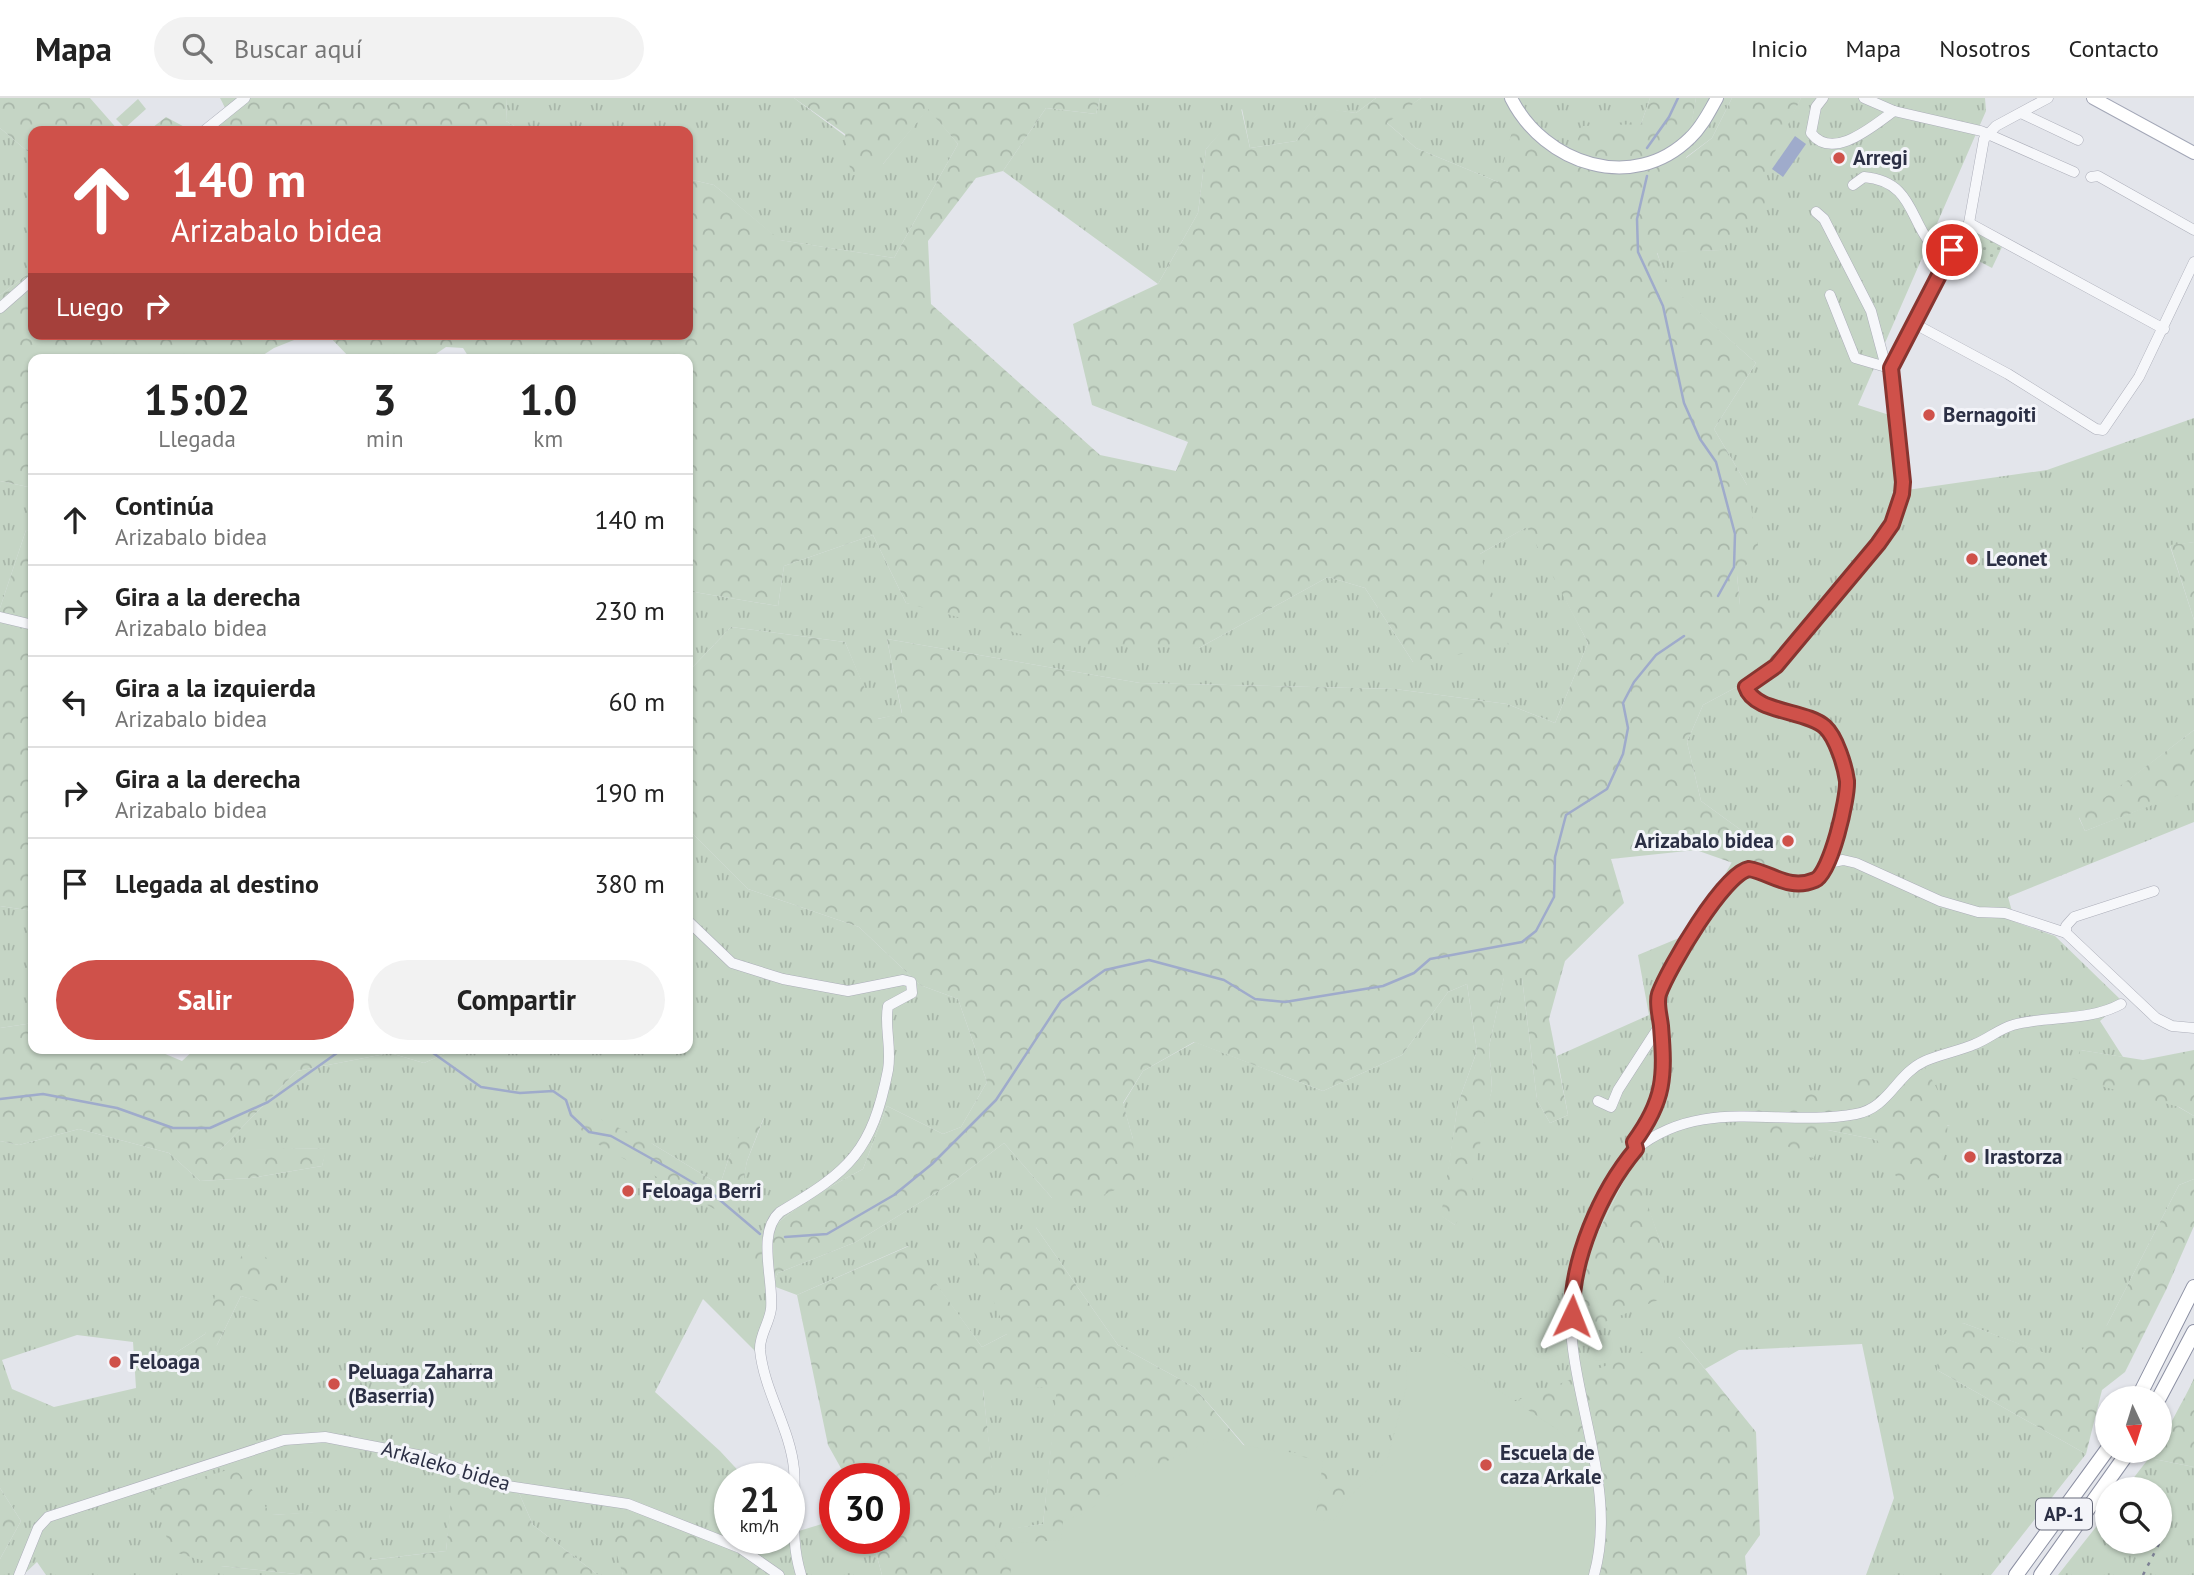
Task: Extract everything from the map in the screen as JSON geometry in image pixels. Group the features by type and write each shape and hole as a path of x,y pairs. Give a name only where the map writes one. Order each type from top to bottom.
{"highway":[{"path":"2144,1386 2194,1287"},
{"path":"2166,1386 2194,1332"},
{"name":"AP-1","path":"2016,1575 2098,1463"},
{"name":"AP-1","path":"2041,1575 2121,1463"}],"main road":[{"path":"1511,98 1531,128 1554,150 1592,165 1616,167 1654,162 1673,151 1690,138 1717,98"},
{"path":"2094,98 2194,153"}],"street":[{"path":"1823,98 1816,107 1811,133 1821,141 1855,139 1894,111"},
{"path":"1864,98 1894,111 1987,134 2074,173"},
{"path":"1889,368 1969,223 1981,145 1987,134 1996,126 2023,114 2048,98"},
{"path":"210,126 243,100"},
{"path":"2023,114 2078,140"},
{"path":"2091,177 2098,176 2194,230"},
{"path":"1853,185 1864,177 1885,181 1895,187 1910,204 1930,245 1949,256"},
{"path":"1636,1149 1634,1142 1651,1119 1664,1071 1660,993 1709,906 1725,885 1738,873 1749,869 1777,881 1812,881 1820,877 1828,863 1847,783 1832,736 1821,724 1762,703 1750,695 1746,687 1776,666 1892,524 1902,494 1903,482 1889,368 1871,311 1824,219 1816,212"},
{"path":"1969,223 2164,328"},
{"path":"1913,323 2008,374 2100,430 2106,429 2133,387 2194,262"},
{"path":"0,308 28,283"},
{"path":"1830,295 1855,358 1889,368"},
{"path":"0,617 28,624"},
{"path":"1828,863 1843,860 1856,863 1940,901 1978,912 2005,913 2066,933 2156,1017 2172,1026 2194,1028"},
{"path":"2066,933 2066,926 2074,917 2154,891"},
{"path":"693,925 725,959 748,969 848,991 896,980 911,982 913,987 912,993 888,1006 888,1070 870,1133 862,1150 834,1178 773,1218 769,1251 772,1302 760,1346 761,1363 791,1454 794,1470 792,1539 801,1575"},
{"path":"1594,1575 1599,1545 1598,1483 1574,1344 1571,1290 1580,1255 1597,1213 1636,1149 1671,1129 1710,1116 1839,1116 1871,1110 1924,1062 1974,1045 2013,1025 2086,1015 2121,1004"},
{"path":"1598,1101 1611,1108 1618,1090 1660,1024"},
{"name":"Arkaleko bidea","path":"19,1575 38,1528 54,1514 284,1440 325,1437 423,1456 507,1486 628,1504 740,1548 779,1575"}],"green space":[{"path":"0,98 90,98 115,126 28,126 28,152 0,128"},
{"path":"220,98 507,98 506,121 514,126 214,126 228,113"},
{"path":"507,98 794,98 883,164 928,108 958,144 894,258 779,240 714,185 693,180 693,126 514,126 506,121"},
{"path":"794,98 1100,98 1096,114 1046,108 1003,171 976,178 928,241 931,304 1100,455 1176,471 1188,442 1092,405 1073,324 1158,284 1198,213 1206,149 1241,108 1250,148 1296,141 1322,108 1356,113 1376,98 1421,98 1387,123 1416,148 1498,182 1515,121 1568,164 1583,126 1641,124 1650,98 1696,98 1686,158 1712,138 1732,98 1801,98 1766,170 1770,201 1720,250 1657,253 1668,284 1756,363 1714,429 1747,485 1759,551 1737,575 1740,605 1756,600 1802,624 1776,666 1703,705 1687,742 1701,801 1745,833 1767,839 1764,874 1696,850 1611,859 1624,903 1565,961 1549,1019 1568,1115 1550,1123 1537,1100 1522,978 1504,978 1489,1047 1492,1089 1466,1209 1455,1225 1441,1216 1458,1103 1477,1051 1467,984 1448,992 1402,1055 1323,1091 1194,1042 1143,1071 1123,1103 1133,1139 1135,1181 1072,1209 1052,1198 1004,1143 950,1184 856,1242 778,1273 773,1285 749,1268 760,1236 813,1196 863,1169 887,1106 943,1134 961,1127 987,1082 958,999 920,985 859,927 748,889 693,834 693,667 731,627 845,642 878,719 902,713 887,639 1140,683 1395,689 1507,704 1555,723 1588,643 1527,527 1480,554 1509,646 1413,662 1365,588 1328,577 1199,648 1061,645 906,603 873,535 784,566 778,606 693,592 693,354 467,354 463,348 446,347 436,354 346,354 333,340 693,340 693,180 714,185 780,240 894,258 958,144 928,109 883,164 851,176 845,134"},
{"path":"1100,98 1376,98 1356,113 1322,109 1296,141 1250,148 1242,109 1206,149 1198,213 1158,284 1003,171 1046,108 1096,114"},
{"path":"1421,98 1650,98 1641,124 1568,165 1498,182 1416,148 1386,122"},
{"path":"1696,98 1732,98 1712,138 1685,158"},
{"path":"1801,98 1985,98 1986,111 1858,405 1902,419 1907,490 2047,470 2194,418 2194,542 2170,546 2194,620 2194,730 2079,818 2085,831 2194,788 2194,822 2008,897 2015,922 2055,936 2122,1001 2100,1021 2123,1057 2080,1050 2194,1116 2194,1179 2179,1185 2105,1329 2070,1363 1963,1323 1937,1370 2086,1454 1991,1575 1866,1575 1894,1498 1862,1344 1739,1350 1705,1369 1679,1337 1585,1575 1247,1448 1194,1387 1118,1345 1035,1226 1007,1334 982,1347 908,1246 797,1295 773,1286 759,1355 703,1299 655,1392 731,1463 714,1463 714,1542 689,1531 621,1566 623,1575 598,1575 533,1525 519,1493 454,1477 446,1551 369,1560 342,1511 272,1515 221,1566 305,1575 46,1575 37,1562 23,1575 0,1575 0,1559 21,1521 0,1488 0,1141 19,1145 79,1129 169,1153 200,1181 251,1178 322,1166 326,1148 219,1151 297,1071 385,1054 424,1063 444,1054 693,1054 693,834 748,889 859,927 920,985 958,999 987,1082 961,1127 943,1134 887,1106 863,1169 813,1196 760,1236 773,1285 778,1273 856,1242 950,1184 1004,1143 1052,1198 1133,1139 1123,1104 1143,1071 1195,1042 1323,1091 1402,1055 1448,992 1467,984 1477,1051 1458,1103 1442,1216 1455,1225 1492,1089 1489,1047 1504,977 1522,978 1537,1100 1550,1123 1568,1115 1557,1056 1649,1015 1638,955 1691,933 1732,862 1763,874 1745,833 1701,801 1687,742 1703,705 1776,666 1740,606 1737,575 1747,485 1714,429 1756,363 1667,284 1657,252 1720,250","holes":["764,1118 747,1161 735,1220 717,1209 651,1143 720,1185 730,1154","1950,1125 1877,1140 1828,1130","1632,1163 1663,1249 1555,1343 1567,1295","249,1245 270,1304 241,1296 217,1345 169,1357 205,1334","77,1335 133,1342 136,1388 54,1407 12,1389 2,1360"]},
{"path":"138,99 146,109 127,126 123,126 116,119"},
{"path":"166,117 183,126 154,126"},
{"path":"0,128 28,152 28,274 0,295"},
{"path":"1971,229 2002,247 1992,268 1959,251"},
{"path":"28,274 28,340 294,340 265,354 28,354 28,487 0,481 0,295"},
{"path":"0,481 28,487 28,530 0,608"},
{"path":"1528,526 1588,643 1555,723 1507,704 1395,689 1140,683 887,639 902,714 877,719 845,642 731,627 693,667 693,592 778,606 784,566 873,535 906,603 1199,648 1328,577 1365,588 1413,662 1480,554"},
{"path":"28,530 28,910 0,906 0,608"},
{"path":"2194,542 2194,620 2170,545"},
{"path":"2194,730 2194,789 2085,831 2079,817"},
{"path":"0,906 28,910 28,1024 0,1028"},
{"path":"28,1024 28,1054 165,1054 182,1061 190,1054 385,1054 297,1071 220,1150 327,1148 322,1166 251,1178 200,1181 169,1153 79,1129 19,1145 0,1141 0,1028"},
{"path":"2080,1050 2143,1060 2194,1050 2194,1116 2179,1107 2071,1078"},
{"path":"393,1054 444,1054 424,1063"},
{"path":"1922,1063 1940,1095 1947,1118 1946,1143 1939,1178 1900,1184 1877,1140 1828,1130 1813,1159 1737,1121 1738,1113"},
{"path":"596,1117 651,1143 720,1185 730,1154 749,1118 764,1117 747,1161 736,1221 585,1137 577,1121"},
{"path":"1633,1162 1663,1249 1665,1297 1555,1343 1567,1295"},
{"path":"2194,1179 2194,1226 2125,1372 2107,1386 2095,1386 2095,1418 2086,1454 1937,1370 1940,1337 1963,1323 2070,1362 2107,1325 2179,1185"},
{"path":"1035,1226 1118,1345 1194,1387 1246,1448 1318,1455 1372,1495 1340,1539 1131,1575 882,1575 876,1554 910,1554 910,1463 838,1463 828,1445 797,1295 909,1246 982,1347 1007,1334 969,1240","holes":["1057,1387 1043,1524 999,1530 983,1390"]},
{"path":"249,1245 275,1264 283,1296 270,1305 241,1296 217,1345 179,1374 169,1357 205,1334 215,1296"},
{"path":"1679,1337 1756,1432 1760,1535 1745,1556 1747,1575 1585,1575 1508,1404"},
{"name":"Escuela de caza Arkale","path":"1406,1352 1441,1352 1555,1428 1583,1451 1594,1470 1597,1510 1596,1558 1589,1575 1010,1575 1011,1568 994,1544 1061,1540 1063,1521 1087,1512 1129,1479 1214,1439 1323,1461 1315,1521 1336,1519 1343,1503 1387,1461 1407,1385"},
{"path":"2194,1378 2194,1467 2172,1463 2172,1421"},
{"path":"1058,1386 1043,1524 998,1531 983,1389"},
{"path":"2145,1463 2172,1463 2194,1467 2194,1575 2058,1575 2095,1528 2095,1554 2172,1554 2172,1477 2134,1477"},
{"path":"235,1468 272,1515 342,1510 370,1560 446,1551 453,1477 519,1493 533,1525 598,1575 305,1575 221,1566 171,1551 152,1491"},
{"path":"0,1488 21,1521 0,1559"},
{"path":"634,1512 714,1542 714,1554 740,1554 775,1570 780,1575 623,1575 613,1542"},
{"path":"819,1525 819,1554 876,1554 882,1575 780,1575 775,1570 740,1554 805,1554 805,1529"}],"water":[{"path":"1795,136 1806,144 1783,177 1772,169"}],"waterway":[{"path":"1647,148 1669,117 1678,98"},
{"path":"1647,176 1637,219 1638,252 1663,306 1684,403 1700,439 1716,462 1735,534 1734,567 1718,596"},
{"path":"785,1237 827,1234 894,1195 932,1164 996,1100 1061,1001 1105,970 1149,960 1224,980 1255,999 1285,1002 1383,986 1414,973 1430,959 1522,942 1536,931 1554,897 1555,857 1566,815 1607,789 1623,754 1628,728 1623,703 1634,682 1656,655 1684,636"},
{"path":"0,1099 43,1094 117,1108 173,1128 210,1128 268,1102 336,1054"},
{"path":"434,1054 481,1087 520,1093 553,1091 566,1100 571,1115 589,1132 611,1136 714,1195 760,1234"}],"railway":[{"path":"2143,1575 2154,1554"}],"place":[{"name":"Arregi","path":"1839,158"},
{"name":"Bernagoiti","path":"1929,415"},
{"name":"Leonet","path":"1972,559"},
{"name":"Arizabalo bidea","path":"1788,841"},
{"name":"Irastorza","path":"1970,1157"},
{"name":"Feloaga Berri","path":"628,1191"},
{"name":"Feloaga","path":"115,1362"},
{"name":"Peluaga Zaharra (Baserria)","path":"334,1384"},
{"name":"Escuela de caza Arkale","path":"1486,1465"}],"route":[{"path":"1572,1316 1571,1290 1580,1255 1597,1213 1636,1149 1634,1142 1651,1119 1661,1090 1664,1071 1658,997 1660,993 1709,906 1738,873 1749,869 1777,881 1794,884 1812,881 1820,877 1833,851 1847,783 1832,736 1821,724 1762,703 1750,695 1746,687 1776,666 1885,536 1892,524 1902,494 1903,468 1891,368 1952,250"}]}
